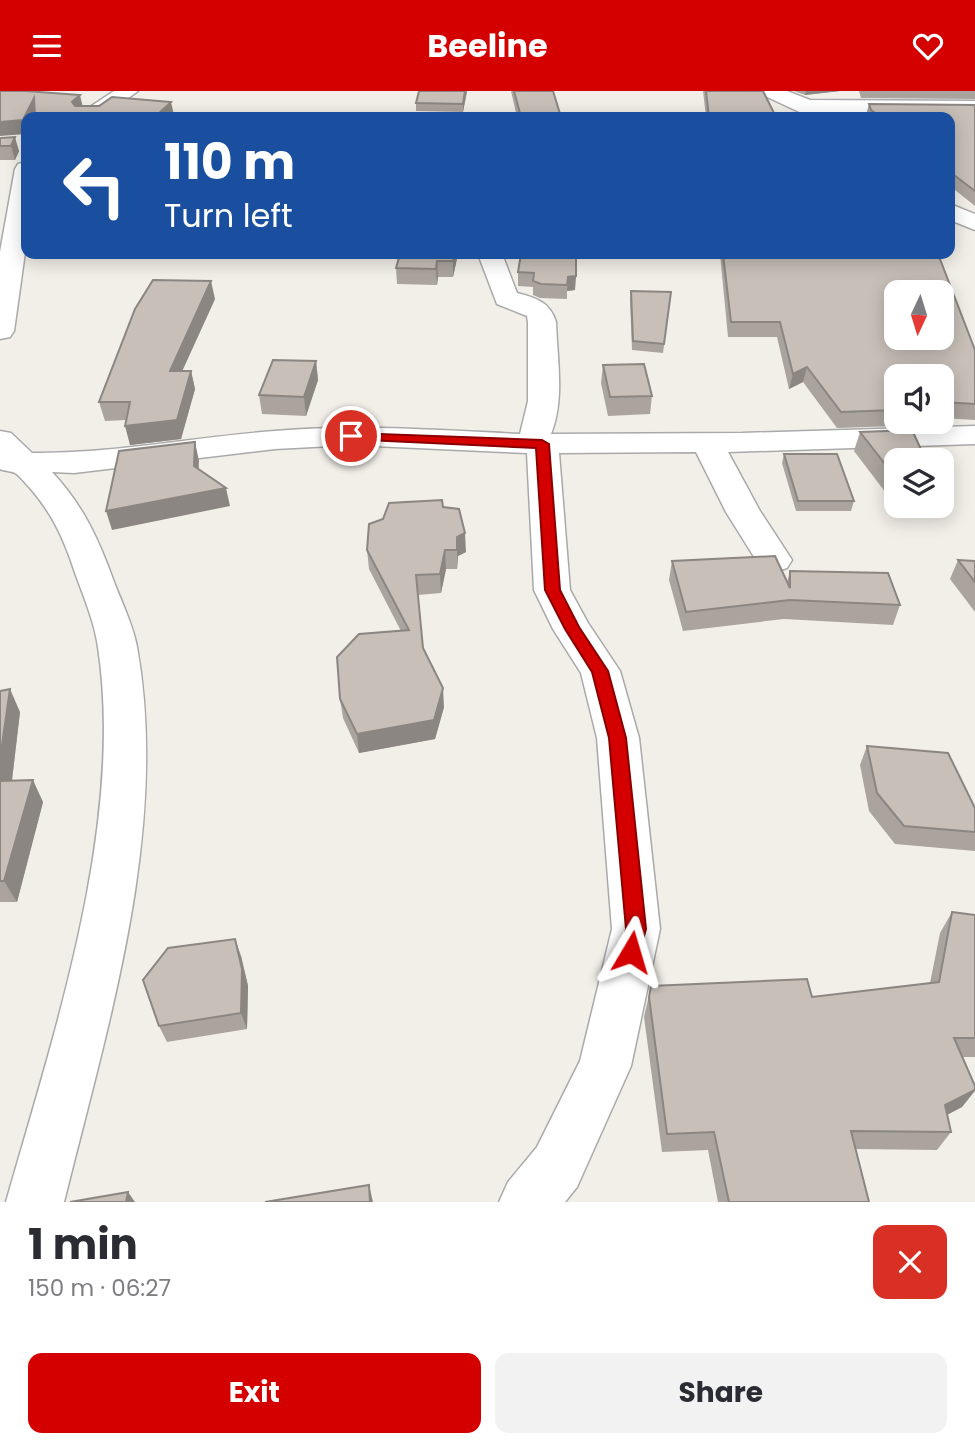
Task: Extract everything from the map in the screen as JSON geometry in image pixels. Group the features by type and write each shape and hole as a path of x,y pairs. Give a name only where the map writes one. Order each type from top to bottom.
{"street":[{"path":"96,112 128,91"},
{"path":"770,91 815,112 975,107"},
{"path":"0,331 21,200"},
{"path":"955,213 975,223"},
{"path":"492,259 506,299 526,304 539,312 542,322 543,412 536,444 552,590 572,629 600,671 618,738 636,929 605,1066 557,1167 528,1202"},
{"path":"8,455 74,463 275,440 351,436 536,444 975,435"},
{"path":"707,442 743,512 774,559"},
{"path":"8,455 71,517 118,646 125,771 108,900 83,1016 35,1202"}],"building":[{"path":"0,91 80,95 72,102 75,106 99,106 112,97 171,102 160,112 35,112 34,98 27,112 21,112 21,120 0,122"},
{"path":"419,91 465,91 463,104 416,103"},
{"path":"514,91 553,91 559,112 520,112"},
{"path":"706,91 763,91 774,112 708,112"},
{"path":"869,104 975,105 975,191 955,176 955,112 871,110"},
{"path":"15,137 11,146 0,146 0,138"},
{"path":"399,259 453,259 437,261 436,269 396,268"},
{"path":"520,259 576,259 576,276 568,277 567,285 541,284 533,281 534,273 518,272"},
{"path":"724,259 940,259 948,280 884,280 884,350 954,350 954,296 975,350 975,404 954,403 954,364 884,364 884,410 841,412 807,367 793,374 780,322 731,322"},
{"path":"153,280 211,281 170,371 191,371 177,420 125,426 130,402 99,402 135,309"},
{"path":"631,291 671,292 664,344 633,341"},
{"path":"273,360 316,361 304,397 259,395"},
{"path":"644,364 652,396 610,397 603,365"},
{"path":"860,432 914,434 920,448 884,448 884,463"},
{"path":"195,442 194,466 226,488 106,511 119,451"},
{"path":"784,454 837,454 854,501 798,501"},
{"path":"442,500 443,507 459,509 465,533 457,537 457,550 445,550 440,574 416,575 423,648 443,688 434,720 357,734 340,699 337,657 359,634 409,630 367,550 369,524 383,519 389,503"},
{"path":"775,556 790,588 790,571 888,573 900,605 790,600 686,612 672,561"},
{"path":"958,560 975,561 975,582"},
{"path":"10,689 0,759 0,691"},
{"path":"867,746 948,753 975,808 975,832 904,826 877,793"},
{"path":"33,780 4,881 0,881 0,781"},
{"path":"952,912 975,915 975,1038 954,1038 975,1090 945,1105 951,1132 851,1131 869,1202 729,1202 714,1132 667,1134 649,997 651,986 807,979 812,997 939,982"},
{"path":"235,939 242,969 241,1013 159,1026 143,980 168,948"},
{"path":"369,1185 370,1202 265,1202"},
{"path":"128,1192 126,1202 70,1202"}],"route":[{"path":"351,436 542,444 552,590 572,629 600,671 618,738 636,929 631,952"}]}
